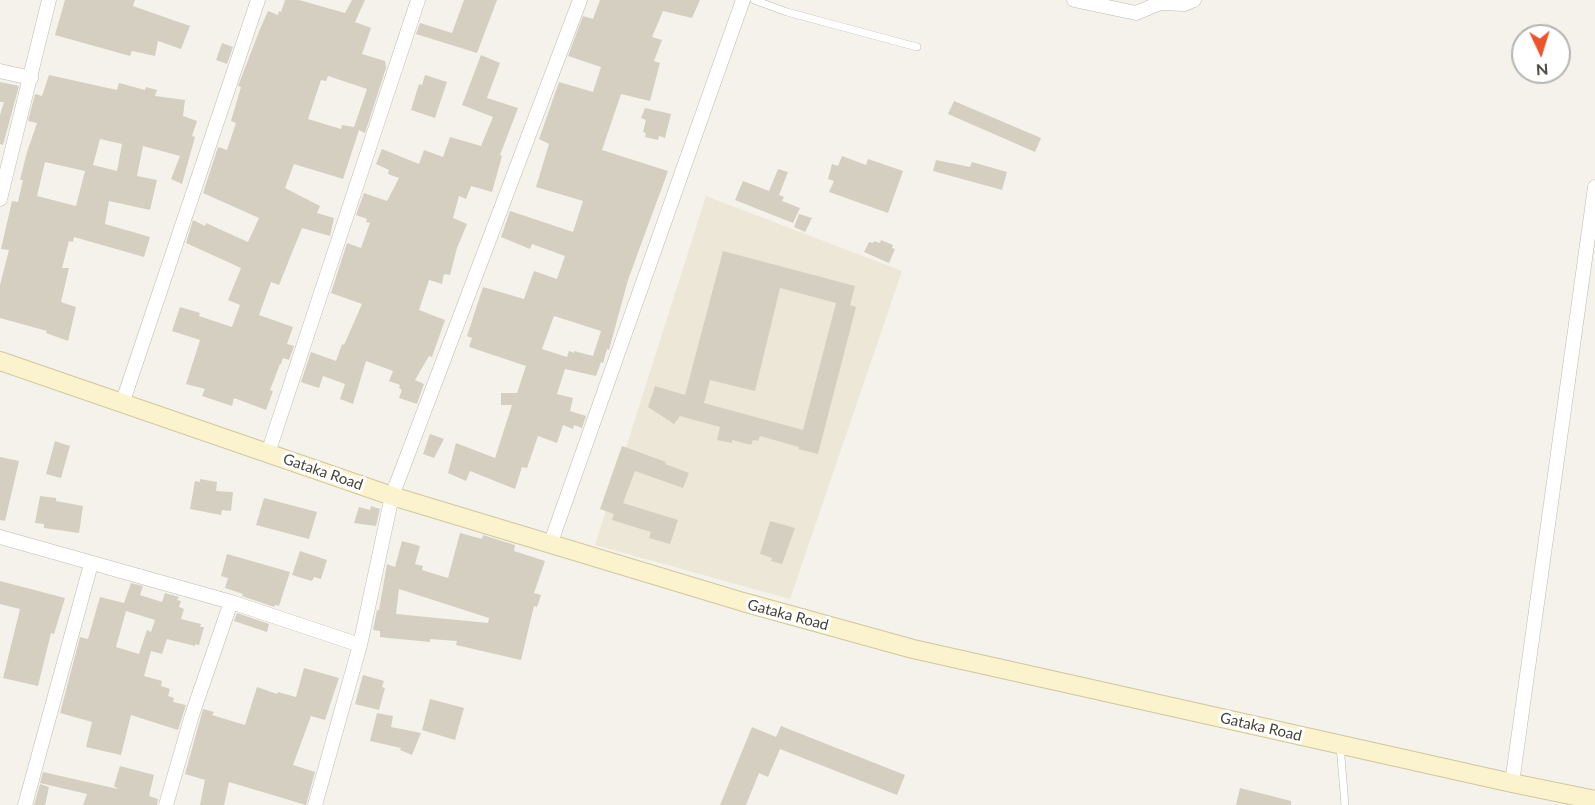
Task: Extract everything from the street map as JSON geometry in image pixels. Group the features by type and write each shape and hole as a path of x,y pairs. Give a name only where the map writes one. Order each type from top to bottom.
{"street":[{"path":"0,198 49,0"},
{"path":"123,404 258,0"},
{"path":"267,453 418,0"},
{"path":"315,805 360,645 392,496 580,0"},
{"path":"551,543 743,0"},
{"path":"1074,0 1136,13 1160,3 1184,4 1194,0"},
{"path":"0,71 31,78"},
{"path":"1512,783 1595,187"},
{"name":"Gataka Road","path":"0,361 392,496 743,602 913,649 1595,800"},
{"path":"0,537 231,602 360,645"},
{"path":"25,805 91,564"},
{"path":"166,805 192,716 231,602"}],"lane":[{"path":"754,0 787,12 916,47"},
{"path":"1341,745 1345,805"}],"shaded area":[{"path":"706,196 902,271 790,599 595,545"}],"building":[{"path":"65,0 135,0 133,6 190,26 181,49 158,41 155,56 132,51 130,56 55,35"},
{"path":"285,0 299,0 345,13 352,0 365,0 355,22 371,28 362,54 385,61 386,68 365,133 359,130 343,179 294,164 285,188 320,206 317,213 334,218 330,236 302,228 279,285 271,282 259,315 293,327 287,344 294,346 289,360 283,358 280,364 270,390 273,391 266,410 234,398 232,406 202,396 205,389 186,384 200,340 172,331 180,307 232,327 240,305 228,300 241,268 186,243 193,220 205,226 206,223 248,242 259,218 203,193 218,147 227,150 236,123 231,121 241,87 238,86 260,29 268,11 278,15 279,11 281,12","holes":["328,76 367,89 354,127 342,125 341,129 308,119 321,80 326,81"]},
{"path":"464,0 497,0 477,53 416,34 420,23 452,33"},
{"path":"600,0 700,0 692,18 663,11 652,37 662,40 654,61 660,63 650,101 621,94 602,150 668,171 628,280 609,350 607,349 603,363 601,362 596,376 565,369 557,394 573,398 570,411 586,416 582,428 574,425 573,429 563,425 557,443 538,436 527,468 522,467 515,489 470,471 466,481 448,473 456,443 495,458 512,405 501,405 501,393 517,393 526,366 469,347 472,338 467,336 483,287 524,299 534,271 557,279 565,256 532,244 530,249 501,237 510,211 573,232 583,201 536,187 549,144 539,139 559,82 593,92 601,67 568,56 583,16 593,19","holes":["554,316 601,331 593,356 569,351 567,357 542,349"]},
{"path":"222,43 233,47 227,64 216,60"},
{"path":"481,55 500,63 487,98 518,108 500,155 502,156 492,192 471,186 466,199 459,196 453,218 467,224 457,248 450,275 444,274 442,284 429,280 419,310 445,320 432,357 429,356 415,380 424,384 417,404 399,398 402,390 399,388 400,385 389,381 393,371 366,361 353,404 340,399 345,384 323,376 319,388 301,382 311,352 336,361 362,304 331,293 347,243 361,248 370,223 366,222 367,219 356,215 364,193 387,201 399,178 388,174 389,170 376,164 382,149 419,164 424,150 443,157 450,137 481,146 493,117 462,105"},
{"path":"49,75 117,90 119,83 145,90 146,87 157,90 155,96 185,100 183,116 197,121 182,184 171,179 180,156 143,146 137,176 157,180 150,210 109,201 105,224 150,237 144,257 74,237 73,242 69,241 62,268 69,268 61,302 76,307 68,341 46,333 47,331 0,318 0,285 9,250 1,249 12,201 18,202 23,180 20,180 37,123 28,121 35,94 42,96","holes":["100,139 122,144 117,171 93,165","45,162 85,171 76,206 37,196"]},
{"path":"425,75 447,82 435,118 411,110 419,84 422,85"},
{"path":"0,82 19,86 3,145 0,144 0,115 4,102 0,102"},
{"path":"954,101 1041,138 1035,152 948,114"},
{"path":"645,108 671,114 665,138 659,136 658,140 645,137 646,133 643,132 646,120 641,118"},
{"path":"842,156 866,165 868,159 903,171 888,213 829,192 834,181 828,179 832,164 838,166"},
{"path":"936,160 970,167 972,162 1007,172 1002,190 933,171"},
{"path":"778,169 788,172 779,195 784,197 782,201 800,208 793,223 735,200 743,181 769,191"},
{"path":"799,214 812,218 805,232 794,227"},
{"path":"881,240 893,245 892,248 895,249 889,263 864,252 869,242 880,243"},
{"path":"723,251 855,286 850,305 856,307 818,454 760,436 758,441 753,440 751,445 732,440 732,443 717,440 720,427 680,416 674,424 648,407 655,386 685,395","holes":["780,288 836,303 803,430 704,403 710,380 755,391"]},
{"path":"430,434 444,439 434,458 423,454"},
{"path":"55,441 70,446 61,478 46,474"},
{"path":"622,446 689,473 683,488 635,471 623,503 678,520 670,544 649,538 651,532 612,520 614,514 600,509"},
{"path":"0,457 19,461 5,521 0,520"},
{"path":"200,479 217,482 216,491 233,492 231,511 222,510 221,515 190,509 195,481 200,482"},
{"path":"40,496 83,506 79,533 44,528 44,524 35,523"},
{"path":"264,498 317,512 309,539 256,525"},
{"path":"371,506 380,509 376,526 354,523 359,507 370,510"},
{"path":"770,521 795,528 782,564 771,561 772,558 760,554"},
{"path":"460,533 482,539 483,535 515,545 514,551 545,561 534,593 541,595 537,607 534,606 521,660 456,645 457,641 430,639 430,642 380,637 380,631 373,630 387,564 395,567 402,541 420,546 415,564 423,566 422,570 448,578","holes":["399,589 489,618 488,623 396,614"]},
{"path":"300,551 327,560 321,579 314,577 312,581 292,575"},
{"path":"227,554 290,572 279,606 274,607 225,588 228,578 221,576"},
{"path":"0,581 65,598 54,634 51,633 38,686 3,678 20,609 0,604"},
{"path":"131,583 143,586 140,595 162,602 165,593 179,597 177,600 181,601 179,607 184,609 181,619 201,624 200,627 204,627 199,645 167,639 162,654 151,651 144,676 162,681 161,686 170,689 168,696 174,698 173,702 186,705 178,730 131,715 121,755 86,747 92,722 60,713 80,637 88,639 100,597 124,603","holes":["126,611 155,620 151,632 147,630 139,654 116,647"]},
{"path":"237,613 269,624 267,632 234,621"},
{"path":"304,668 339,678 325,720 311,716 293,765 315,772 306,805 229,782 224,805 200,805 205,780 185,774 203,709 214,712 212,715 245,725 257,687 277,694 278,692 296,697"},
{"path":"363,675 384,681 382,687 385,688 379,710 355,704"},
{"path":"430,699 464,708 455,740 422,730"},
{"path":"377,713 393,716 391,727 421,733 412,755 400,750 401,748 370,741"},
{"path":"781,726 905,775 897,795 780,749 768,777 759,773 746,805 720,805 752,727 776,737"},
{"path":"120,766 154,775 149,796 158,799 157,805 83,805 87,794 40,783 43,772 118,789 114,786"},
{"path":"40,784 49,787 45,805 34,805"},
{"path":"1240,788 1291,801 1291,805 1236,805"}]}
